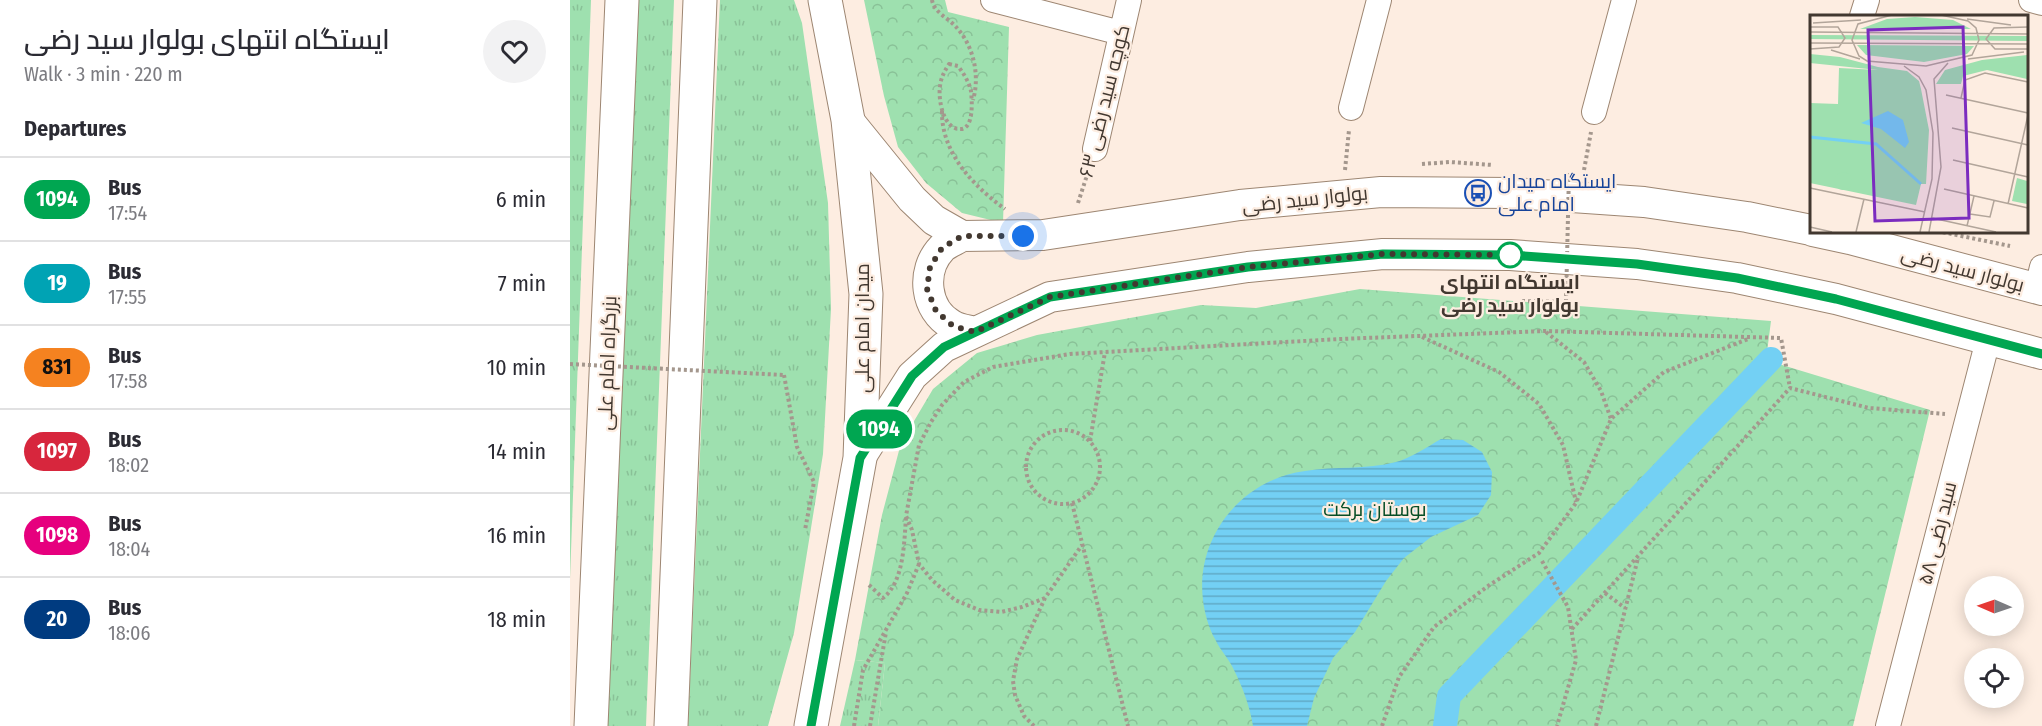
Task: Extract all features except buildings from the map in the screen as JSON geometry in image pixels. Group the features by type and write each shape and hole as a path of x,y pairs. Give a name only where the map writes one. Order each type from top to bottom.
{"highway":[{"name":"بزرگراه امام علی","path":"591,726 622,0"},
{"path":"671,726 700,0"},
{"name":"میدان امام علی","path":"812,726 860,458 866,294 848,120 825,0"}],"main road":[{"path":"848,120 912,199 934,220 962,236 942,248 930,267 927,289 936,311 953,326 975,332"},
{"name":"بولوار سید رضی","path":"962,236 1043,235 1240,205 1381,192 1512,193 1644,202 1748,217 1810,231"},
{"name":"بولوار سید رضی","path":"1817,232 2040,282"},
{"path":"860,458 912,376 944,347 1050,297 1248,267 1383,254 1498,255 1637,264 1737,278 1836,299 2042,354"}],"street":[{"path":"993,0 1120,33"},
{"name":"کوچه سید رضی ۶۳","path":"1095,149 1129,0"},
{"path":"1352,108 1380,0"},
{"path":"1594,112 1624,0"},
{"path":"1862,15 1867,0"},
{"path":"2031,0 2042,3"},
{"name":"سید رضی ۵۸","path":"1888,726 1988,340"}],"path":[{"path":"932,0 933,7 958,28 970,48 975,70 976,89 967,126 962,129 955,128 948,122 939,99 939,88 949,64 958,66 965,75 972,104"},
{"path":"1345,171 1352,108"},
{"path":"1584,170 1594,112"},
{"name":"کوچه سید رضی ۶۳","path":"1078,203 1095,149"},
{"path":"1522,301 1566,302 1569,173"},
{"path":"1942,232 2010,246"},
{"path":"1546,332 1584,362 1601,392 1611,420"},
{"path":"869,585 883,598 890,593 898,574 904,545 906,516 920,445 931,422 942,405 964,382 993,367 1070,354 1421,336 1546,332 1752,337 1781,338 1790,388"},
{"path":"1421,336 1499,372 1539,404 1563,445 1576,502"},
{"path":"1382,726 1399,677 1434,627 1488,585 1539,553 1576,502 1611,420 1664,372 1752,337"},
{"path":"1090,441 1105,352"},
{"path":"570,364 784,375 797,447 814,482 805,530"},
{"path":"1790,388 1869,408 1968,416"},
{"path":"1572,629 1790,388"},
{"path":"1067,430 1080,434 1090,441 1097,452 1100,465 1099,477 1094,489 1084,498 1072,503 1053,502 1036,493 1029,482 1026,470 1033,445 1042,436 1055,431 1067,430"},
{"path":"1072,503 1128,726"},
{"path":"906,516 912,530 919,564 932,580 955,600 979,610 1001,612 1022,608 1045,598"},
{"path":"1034,726 1024,716 1015,695 1013,681 1017,659 1045,598 1083,544"},
{"path":"1596,726 1638,557"},
{"path":"1542,561 1568,607 1576,660 1557,726"},
{"path":"854,726 863,670 907,594 919,564"},
{"path":"1605,593 1625,608"},
{"path":"870,726 887,627"}],"green space":[{"path":"570,0 591,0 570,579"},
{"path":"635,0 674,0 646,726 607,726"},
{"path":"720,0 794,0 802,23 828,203 831,309 823,454 794,633 768,726 688,726"},
{"path":"864,0 945,0 948,12 1009,27 1003,223 962,213 926,183 898,147 884,96"},
{"name":"بوستان برکت","path":"1360,289 1771,321 1766,360 1930,410 1853,726 878,726 885,663 855,660 882,515 901,443 933,389 977,353 1037,335 1201,305 1256,308"},
{"path":"855,660 885,663 878,726 840,726"}],"water":[{"path":"1441,439 1463,440 1482,452 1492,472 1491,495 1478,515 1431,537 1404,558 1386,581 1355,632 1333,658 1314,698 1307,726 1253,726 1240,684 1213,635 1204,609 1203,576 1207,554 1215,533 1243,498 1282,476 1305,471 1396,462"}],"waterway":[{"path":"1445,726 1449,696 1771,359"}],"bus line":[{"name":"1094","path":"811,726 860,458 912,376 944,347 1050,297 1248,267 1383,254 1510,255 1637,264 1737,278 1836,299 2042,354"}],"place":[{"name":"ایستگاه میدان امام علی","path":"1478,193"},
{"name":"ایستگاه انتهای بولوار سید رضی","path":"1510,255"}],"route":[{"path":"1023,236 962,236 942,248 930,267 927,289 936,311 953,326 975,332 1050,297 1248,267 1383,254 1510,255"}]}
